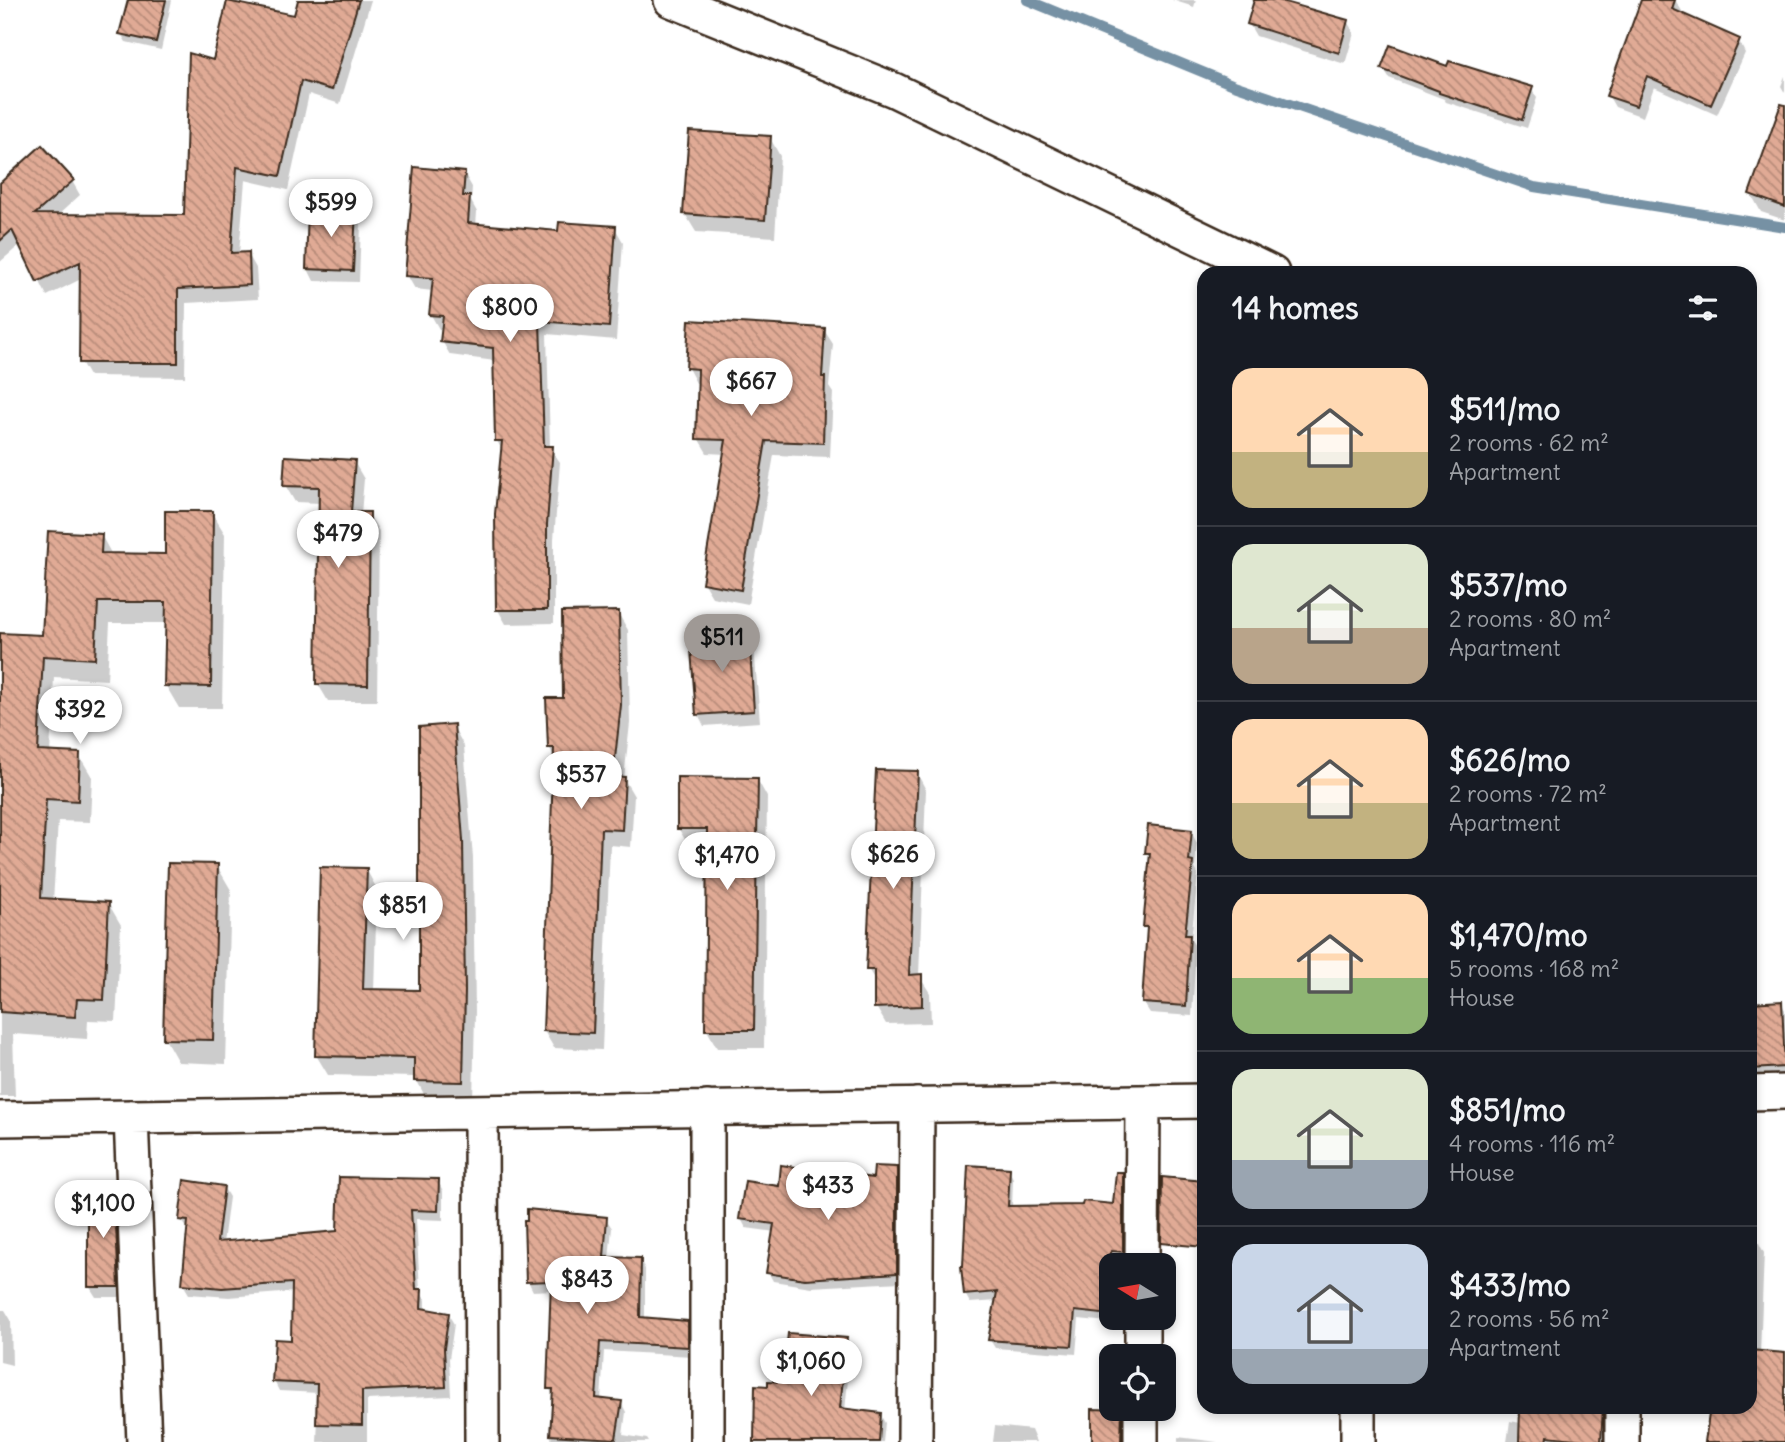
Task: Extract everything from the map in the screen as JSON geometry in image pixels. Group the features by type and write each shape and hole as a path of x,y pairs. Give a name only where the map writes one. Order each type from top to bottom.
{"street":[{"path":"671,0 894,90 1258,266"},
{"path":"1757,1093 1785,1092"},
{"path":"0,1119 1197,1101"},
{"path":"1142,1253 1143,1102"},
{"path":"915,1442 917,1105"},
{"path":"707,1108 707,1442"},
{"path":"481,1112 482,1442"},
{"path":"131,1117 144,1442"},
{"path":"1358,1414 1358,1442"},
{"path":"1622,1414 1622,1442"},
{"path":"1141,1421 1141,1442"}],"building":[{"path":"128,0 166,0 156,42 119,34"},
{"path":"298,0 359,0 332,90 301,81 280,176 237,167 231,253 249,252 250,285 178,289 178,363 79,363 80,262 37,282 12,230 0,241 0,183 42,145 74,180 35,214 184,215 189,53 213,60 227,1 294,15"},
{"path":"1254,0 1278,0 1348,20 1339,53 1247,24"},
{"path":"1641,0 1675,0 1672,9 1740,39 1711,105 1647,76 1636,106 1606,96"},
{"path":"1390,45 1447,66 1449,61 1533,87 1522,120 1439,93 1381,69"},
{"path":"1781,104 1785,105 1785,207 1749,194"},
{"path":"689,131 771,136 765,220 683,214"},
{"path":"414,167 465,172 463,196 470,196 468,223 558,231 559,222 616,226 609,327 540,321 544,446 553,446 547,524 547,610 496,610 495,514 502,441 495,441 493,348 440,342 443,316 429,315 433,278 405,276"},
{"path":"308,208 356,209 353,271 306,269"},
{"path":"689,320 825,328 822,377 825,377 823,443 766,441 741,590 702,583 726,440 696,439 698,369 686,368"},
{"path":"285,456 355,460 351,512 370,512 368,685 316,684 319,487 283,486"},
{"path":"165,511 213,511 211,687 164,686 166,602 98,602 95,659 43,656 38,751 80,753 78,801 46,799 41,898 109,902 104,1000 77,999 75,1017 0,1012 0,633 42,635 48,531 102,534 101,553 165,554"},
{"path":"619,611 621,705 613,776 625,777 622,830 601,829 593,1033 543,1031 554,748 548,748 546,698 563,698 562,612"},
{"path":"749,633 754,711 696,715 690,637"},
{"path":"454,724 463,840 463,1082 414,1081 414,1058 315,1056 320,867 367,868 363,989 419,990 419,727"},
{"path":"876,770 918,771 909,975 922,974 922,1006 874,1008 874,970 866,970"},
{"path":"677,777 758,778 754,1030 705,1030 707,829 677,829"},
{"path":"1148,825 1192,830 1189,861 1193,862 1185,935 1190,935 1186,1006 1142,1003 1147,927 1143,927 1150,853 1145,853"},
{"path":"168,863 218,864 213,1040 163,1039"},
{"path":"1782,1001 1785,1067 1757,1069 1757,1003"},
{"path":"781,1165 873,1178 874,1166 897,1167 897,1273 805,1279 766,1273 774,1224 739,1219 745,1181 779,1186"},
{"path":"968,1165 1010,1168 1008,1206 1082,1205 1083,1201 1113,1204 1116,1172 1123,1172 1123,1252 1099,1253 1099,1314 1075,1311 1072,1346 988,1340 997,1292 964,1295"},
{"path":"339,1177 439,1179 438,1211 411,1210 416,1289 422,1289 421,1308 449,1313 444,1348 446,1387 362,1391 362,1425 316,1424 317,1384 272,1382 275,1339 291,1340 292,1283 222,1288 182,1284 188,1221 179,1220 184,1180 224,1186 217,1242 337,1231"},
{"path":"1162,1177 1197,1180 1197,1246 1161,1243"},
{"path":"96,1184 114,1185 119,1287 88,1287 88,1212 96,1212"},
{"path":"527,1209 607,1217 604,1257 641,1258 640,1317 688,1321 688,1347 600,1342 596,1398 622,1401 616,1439 550,1435 553,1389 547,1389 551,1281 526,1282 524,1221 527,1221"},
{"path":"788,1333 847,1338 840,1408 881,1413 879,1442 754,1442 755,1385 768,1386 768,1381 783,1382"},
{"path":"1757,1351 1785,1353 1785,1442 1705,1442 1709,1414 1757,1414"},
{"path":"1092,1409 1099,1409 1099,1421 1122,1421 1121,1442 1092,1442"},
{"path":"1520,1414 1603,1414 1601,1442 1548,1436 1547,1442 1519,1442"}],"waterway":[{"path":"1027,0 1234,85 1534,187 1785,227"}]}
